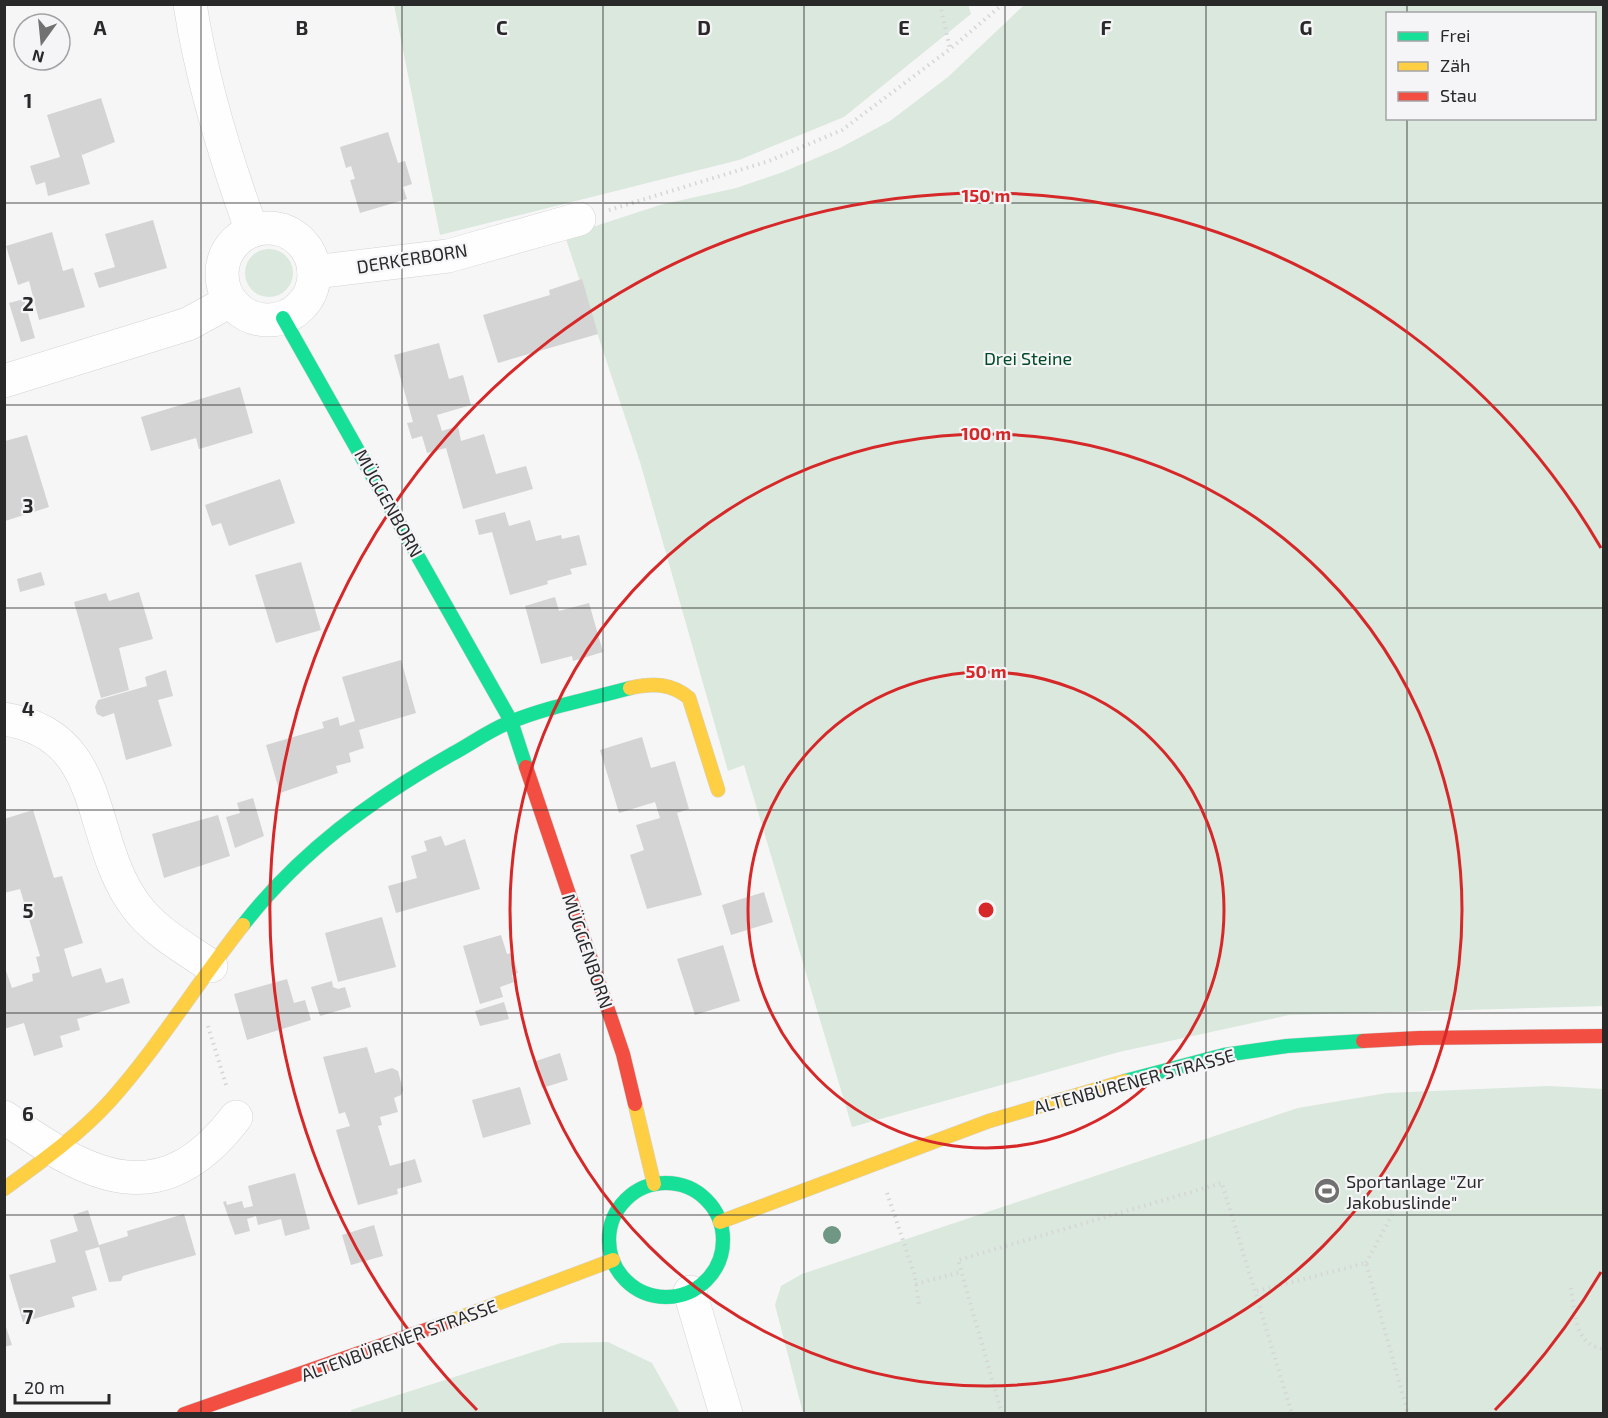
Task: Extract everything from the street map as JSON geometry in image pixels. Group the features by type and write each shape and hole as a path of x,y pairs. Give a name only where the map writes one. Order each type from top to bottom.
{"street":[{"path":"190,4 197,54 235,183 252,231"},
{"name":"DERKERBORN","path":"314,272 448,256 579,219"},
{"path":"269,228 286,232 300,241 310,256 314,272 312,287 306,300 296,311 283,318 268,320 254,318 240,311 230,301 223,286 222,268 227,252 237,239 252,231 269,228"},
{"path":"4,381 188,324 230,301"},
{"name":"MÜGGENBORN","path":"283,318 511,721 623,1054 654,1184"},
{"path":"4,1189 78,1132 121,1087 168,1029 204,976 282,879 328,837 426,769 511,721 642,686 670,684 681,688 689,698 718,790"},
{"path":"4,718 44,730 68,749 87,782 107,848 123,886 136,906 204,976"},
{"name":"ALTENBÜRENER STRASSE","path":"720,1222 989,1121 1177,1066 1255,1050 1419,1038 1604,1036"},
{"path":"4,1117 54,1152 123,1178 151,1176 177,1169 224,1133 236,1117"},
{"path":"670,1183 701,1195 713,1207 720,1222 722,1249 718,1263 702,1284 690,1292 672,1297 654,1296 636,1288 622,1276 613,1260 609,1244 610,1228 616,1213 638,1190 654,1184 670,1183"},
{"name":"ALTENBÜRENER STRASSE","path":"184,1413 243,1397 355,1354 567,1280 613,1260"},
{"path":"690,1292 726,1413"}],"path":[{"path":"940,4 950,49"},
{"path":"579,219 769,161 842,130 950,49 1003,4"},
{"path":"204,976 236,1117"},
{"path":"877,1164 916,1284 919,1304"},
{"path":"1002,1413 958,1260 1221,1183 1257,1292 1292,1413"},
{"path":"1398,1204 1365,1263 1408,1413"},
{"path":"1257,1292 1365,1263"},
{"path":"916,1284 961,1272"},
{"path":"1571,1288 1581,1336 1587,1343 1604,1349"}],"green space":[{"path":"968,4 971,14 844,117 739,160 440,235 394,5"},
{"name":"Drei Steine","path":"1024,5 1603,5 1603,1006 1289,1015 1119,1052 852,1127 744,765 728,771 640,462 565,236 660,205 736,188 783,172 840,148 890,121 948,77"},
{"path":"269,249 286,256 293,273 286,290 269,297 252,290 245,273 252,256"},
{"name":"Sportanlage \"Zur Jakobuslinde\"","path":"1549,1086 1603,1089 1603,1413 803,1413 775,1305 781,1286 802,1274 1298,1108 1387,1093"},
{"path":"608,1342 652,1363 680,1413 352,1413 351,1410 561,1343"}],"building":[{"path":"101,98 115,142 82,155 80,149 90,184 48,196 45,182 36,185 30,166 60,157 47,115"},
{"path":"388,132 398,163 405,161 412,184 403,187 407,199 360,213 350,180 355,179 351,166 346,168 340,147"},
{"path":"153,220 167,268 99,288 94,273 115,267 105,234"},
{"path":"52,232 63,271 73,268 85,307 39,320 29,281 18,285 6,246"},
{"path":"582,279 598,334 498,363 483,315 550,295 549,290"},
{"path":"24,299 35,338 21,342 9,303"},
{"path":"439,343 449,379 463,375 471,405 437,415 442,431 458,426 461,441 484,434 496,474 526,466 533,489 463,509 446,448 427,453 422,436 412,439 407,423 413,422 394,355"},
{"path":"240,387 253,433 199,449 196,438 151,451 141,417"},
{"path":"27,435 49,507 5,521 5,441"},
{"path":"280,479 295,523 229,546 221,523 212,526 205,505"},
{"path":"505,512 509,526 530,520 536,541 561,535 562,539 579,535 587,565 570,569 572,574 547,581 548,584 510,595 492,532 479,535 475,520"},
{"path":"301,562 321,630 276,643 255,575"},
{"path":"41,572 45,585 20,592 17,579"},
{"path":"139,592 153,639 119,648 129,690 101,698 74,602 106,593 109,601"},
{"path":"555,597 559,611 589,603 603,652 573,661 572,656 541,664 525,606"},
{"path":"401,660 416,713 359,730 364,748 349,753 351,762 336,766 338,773 280,793 266,745 324,728 322,722 338,717 340,726 355,721 342,677"},
{"path":"166,670 173,696 158,700 172,746 126,760 114,713 103,717 97,714 95,707 98,700 147,686 145,677"},
{"path":"642,737 651,768 675,761 689,809 677,813 702,895 647,909 630,855 644,850 636,825 660,818 655,802 619,813 600,750"},
{"path":"253,798 264,836 235,848 226,817 240,813 237,803"},
{"path":"33,810 54,878 62,876 83,943 64,949 72,977 101,968 106,983 123,978 130,1003 77,1019 80,1030 60,1036 63,1047 34,1056 24,1023 4,1029 4,965 12,988 33,981 32,974 40,972 36,957 40,956 20,889 4,893 4,819"},
{"path":"218,815 230,856 164,878 152,834"},
{"path":"441,836 445,846 465,839 480,889 396,913 388,886 417,878 411,856 427,851 424,841"},
{"path":"764,892 773,922 731,935 722,905"},
{"path":"382,917 396,967 338,982 325,933"},
{"path":"501,935 507,954 512,953 518,973 512,975 514,982 500,987 503,997 480,1004 463,946"},
{"path":"723,945 740,1001 695,1015 677,959"},
{"path":"287,979 294,1003 305,1000 311,1020 247,1040 234,994"},
{"path":"332,981 333,987 338,989 345,987 351,1007 320,1016 311,987"},
{"path":"504,1002 509,1019 480,1026 475,1011"},
{"path":"367,1047 375,1073 392,1068 398,1071 403,1090 401,1095 394,1098 398,1112 380,1117 382,1125 378,1126 390,1166 415,1159 422,1182 397,1189 398,1194 358,1205 336,1130 350,1126 345,1112 339,1114 323,1057"},
{"path":"560,1053 568,1080 542,1088 533,1062"},
{"path":"520,1087 531,1124 483,1138 472,1100"},
{"path":"295,1173 310,1229 285,1236 281,1219 258,1225 256,1216 247,1219 250,1231 235,1235 223,1202 226,1201 227,1205 242,1201 244,1208 253,1206 248,1186"},
{"path":"88,1210 99,1245 128,1236 127,1231 184,1214 196,1255 123,1276 121,1281 109,1282 99,1247 85,1251 97,1290 72,1297 75,1307 23,1322 9,1275 56,1262 50,1240 78,1231 73,1215"},
{"path":"374,1225 383,1256 351,1265 342,1235"},
{"path":"4,1321 12,1345 4,1347"}],"traffic: fast":[{"path":"283,318 511,721 526,767"},
{"path":"243,925 288,874 338,829 422,772 508,723 553,708 630,688"},
{"path":"1125,1081 1224,1055 1287,1046 1363,1041"},
{"path":"666,1183 688,1188 706,1200 718,1218 723,1240 718,1262 706,1280 688,1292 666,1297 644,1292 626,1280 614,1262 609,1240 614,1218 626,1200 644,1188 666,1183"}],"traffic: slow":[{"path":"630,688 646,685 668,687 689,698 718,790"},
{"path":"4,1189 73,1137 110,1101 145,1058 243,925"},
{"path":"720,1222 989,1121 1125,1081"},
{"path":"635,1104 654,1184"},
{"path":"451,1321 613,1260"}],"traffic: jam":[{"path":"526,767 623,1054 635,1104"},
{"path":"1363,1041 1419,1038 1604,1036"},
{"path":"184,1414 451,1321"}],"place":[{"name":"Sportanlage \"Zur Jakobuslinde\"","path":"1327,1191"}]}
